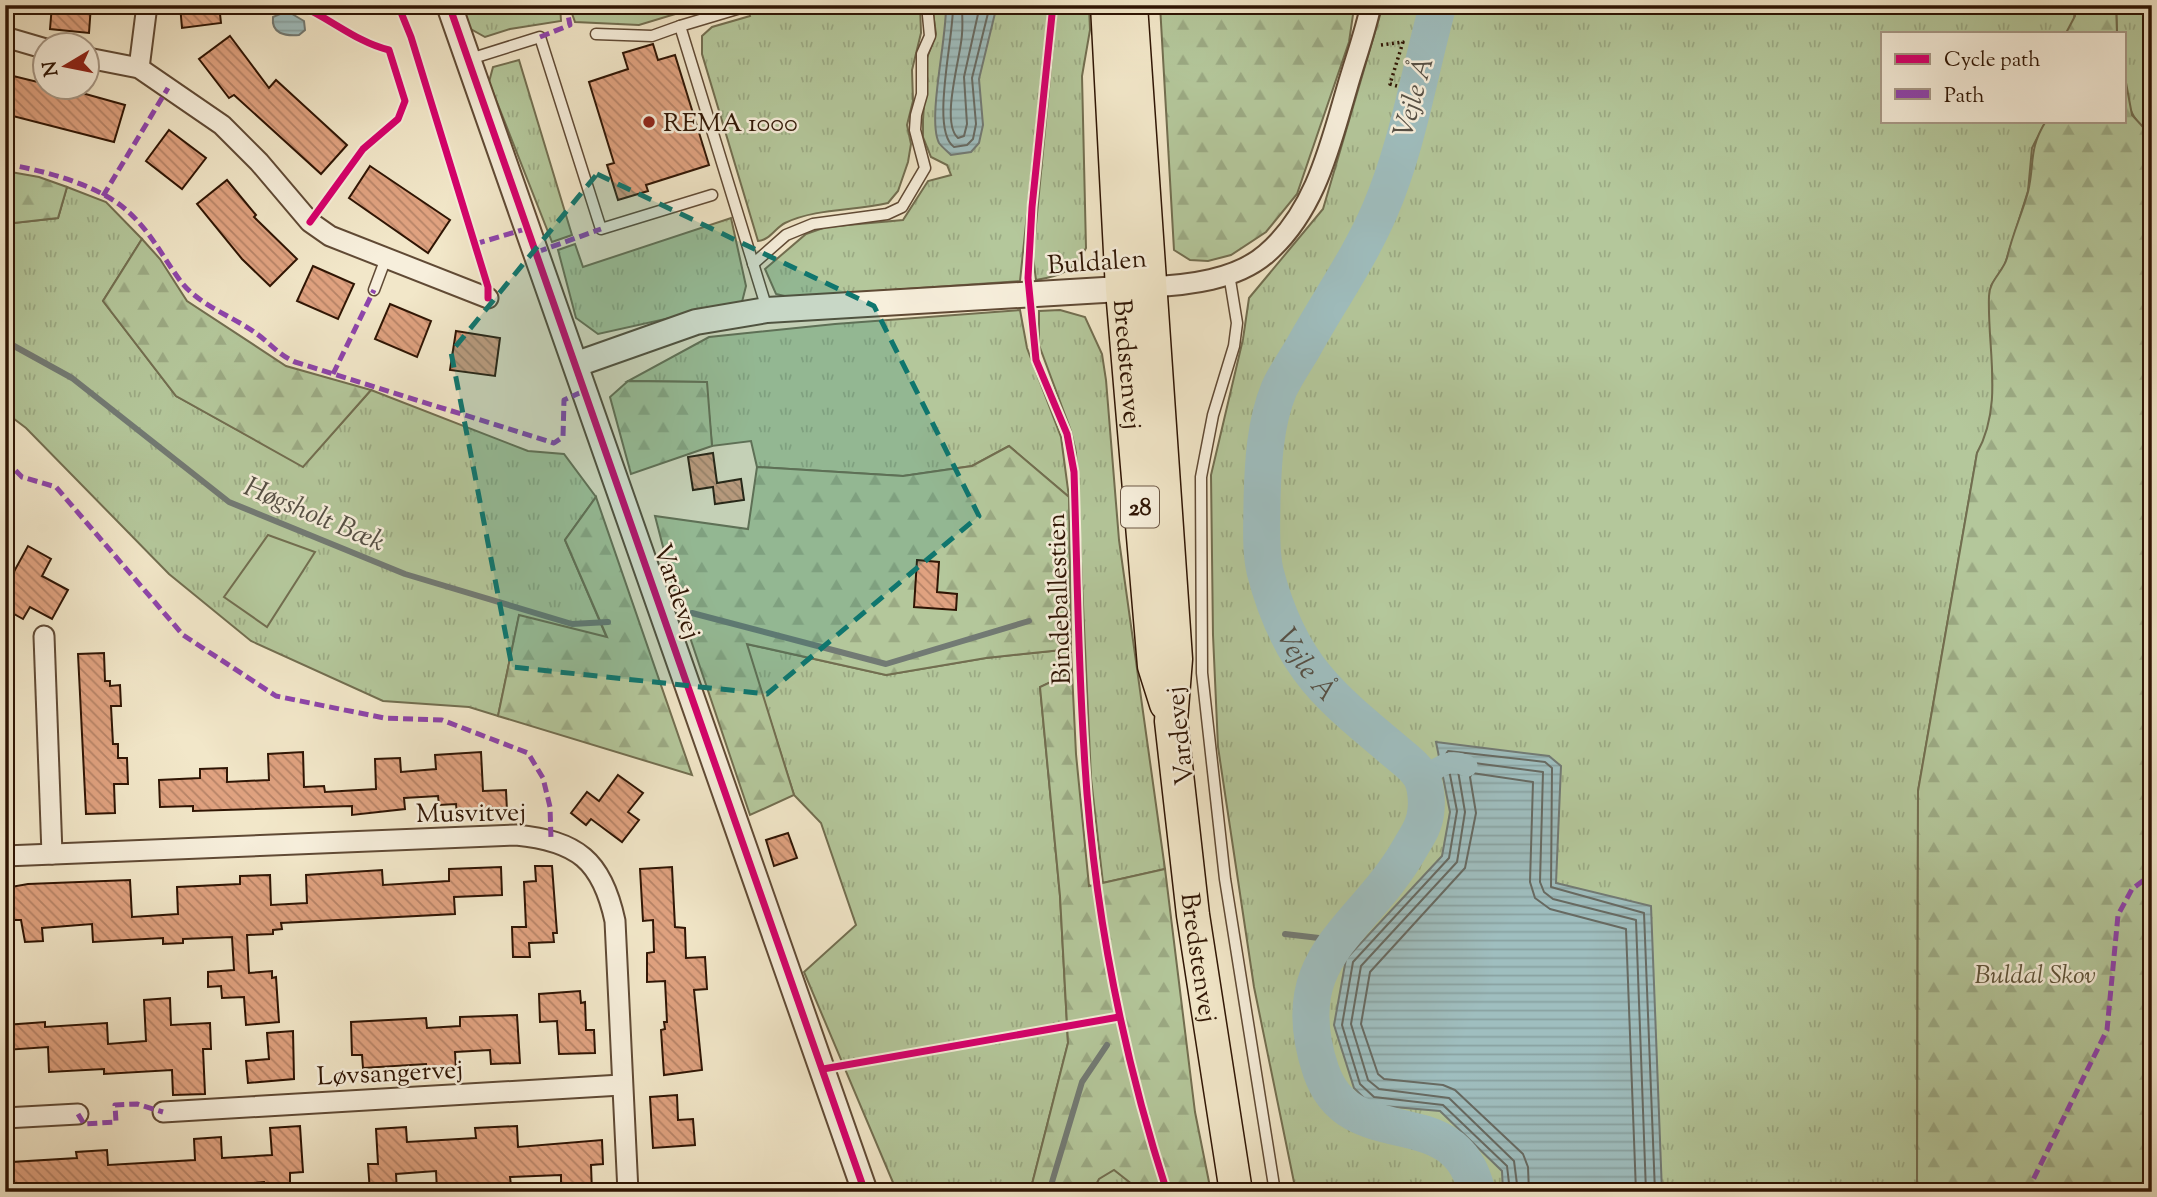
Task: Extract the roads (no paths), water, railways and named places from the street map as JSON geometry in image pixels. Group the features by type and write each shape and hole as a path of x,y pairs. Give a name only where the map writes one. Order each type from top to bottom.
{"highway":[{"name":"Bredstenvej","path":"1107,5 1176,659 1171,721 1193,915 1236,1192"},
{"name":"Bredstenvej","path":"1131,5 1136,289"}],"street":[{"path":"139,68 147,5"},
{"name":"Vardevej","path":"449,5 865,1192"},
{"name":"Buldalen","path":"577,365 696,322 767,310 1136,289 1182,285 1229,274 1266,255 1293,225 1310,195 1325,160 1371,5"},
{"path":"5,37 32,45"},
{"path":"102,61 139,68 222,125 259,162 310,222 330,236 488,298"},
{"path":"44,636 52,854"},
{"name":"Musvitvej","path":"5,856 516,835 551,839 582,856 600,876 609,894 615,921 628,1192"},
{"name":"Løvsangervej","path":"163,1112 621,1085"},
{"path":"5,1118 78,1114"}],"lane":[{"path":"753,264 786,235 813,224 887,214 902,207 925,168 915,130 922,94 922,54 930,36 927,5"},
{"path":"596,34 652,36 747,6"},
{"path":"680,26 767,310"},
{"path":"469,60 540,37 601,229 712,195"},
{"path":"374,290 386,258"},
{"name":"Vardevej","path":"1229,274 1237,323 1234,346 1213,415 1201,477 1202,673 1225,879 1275,1192"}],"water":[{"path":"946,5 997,5 979,79 983,125 979,143 971,152 951,155 939,143 935,116"},
{"path":"287,11 304,21 305,30 299,35 280,33 274,27 273,17"},
{"path":"1436,742 1549,756 1561,766 1556,883 1651,906 1662,1192 1503,1192 1502,1171 1440,1111 1371,1105 1354,1088 1334,1025 1346,959 1442,856 1450,812"}],"waterway":[{"name":"Vejle Å","path":"1438,5 1406,135 1380,210 1354,262 1285,378 1274,402 1264,458 1262,545 1263,563 1274,600 1299,655 1334,697 1414,767 1426,792 1425,815 1415,839 1391,877 1333,948 1320,972 1312,999 1312,1032 1321,1071 1335,1097 1355,1113 1378,1122 1426,1134 1448,1145 1465,1163 1477,1192"},
{"name":"Høgsholt Bæk","path":"5,341 72,378 229,502 405,574 572,624 608,622"},
{"name":"Høgsholt Bæk","path":"692,613 886,664 1029,621"},
{"path":"1423,782 1442,765 1454,763 1467,766"},
{"path":"1285,934 1336,940"},
{"path":"1049,1192 1082,1082 1107,1045"}],"place":[{"name":"REMA 1000","path":"649,122"}],"park label":[{"name":"Buldal Skov","path":"2035,974"}]}
